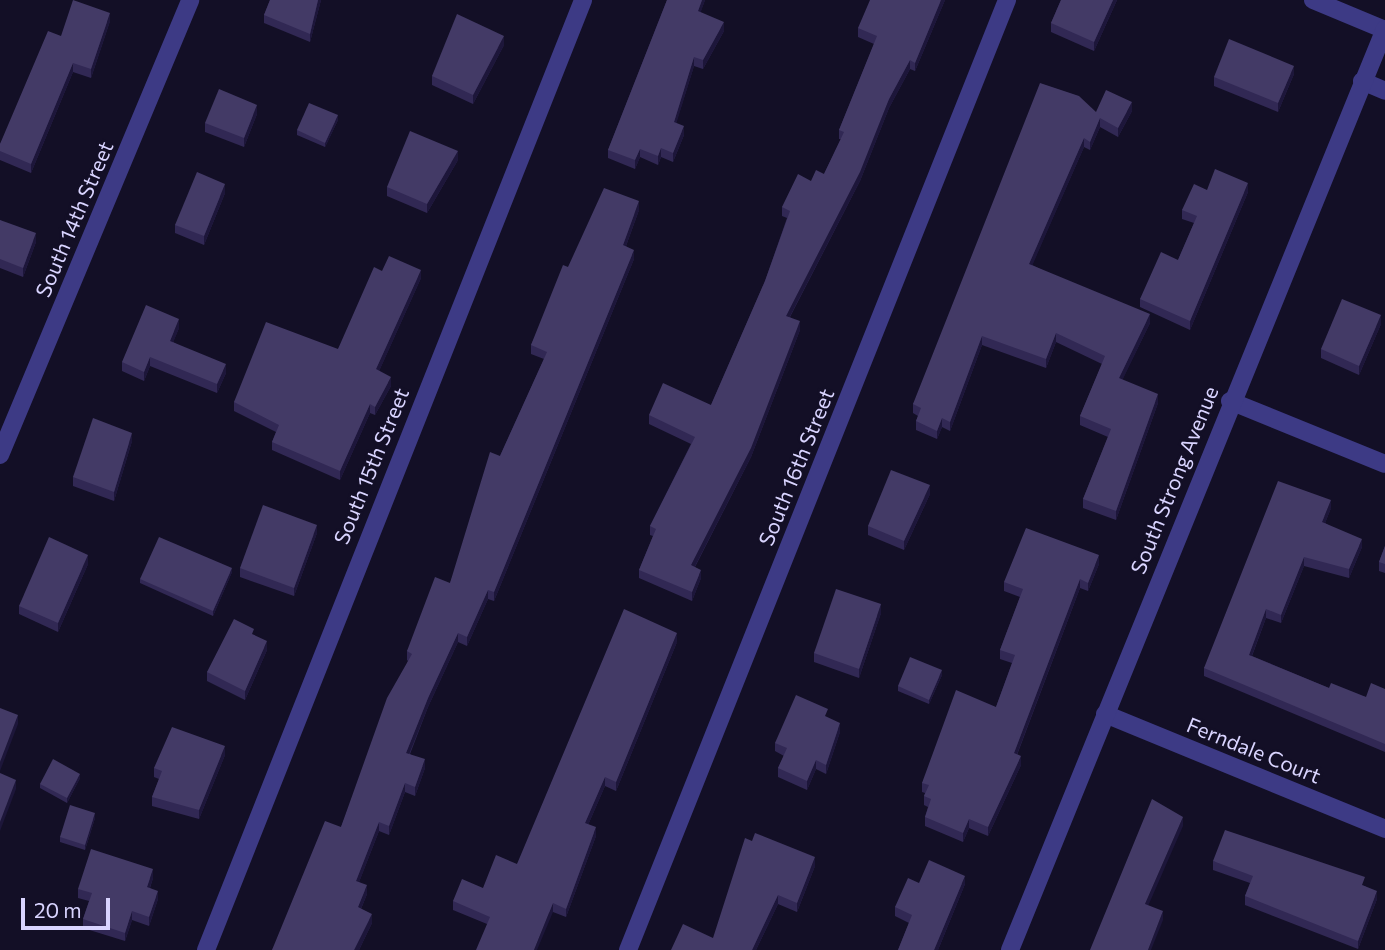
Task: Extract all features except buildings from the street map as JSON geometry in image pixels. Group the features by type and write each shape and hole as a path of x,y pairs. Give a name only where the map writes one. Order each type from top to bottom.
{"street":[{"name":"South 14th Street","path":"0,455 190,0"},
{"name":"South 15th Street","path":"206,950 583,0"},
{"name":"South 16th Street","path":"628,950 1007,0"},
{"path":"1313,0 1385,29"},
{"name":"South Strong Avenue","path":"1010,950 1230,401 1385,29"},
{"path":"1362,82 1385,91"},
{"path":"1230,401 1385,464"},
{"name":"Ferndale Court","path":"1105,714 1385,828"}]}
